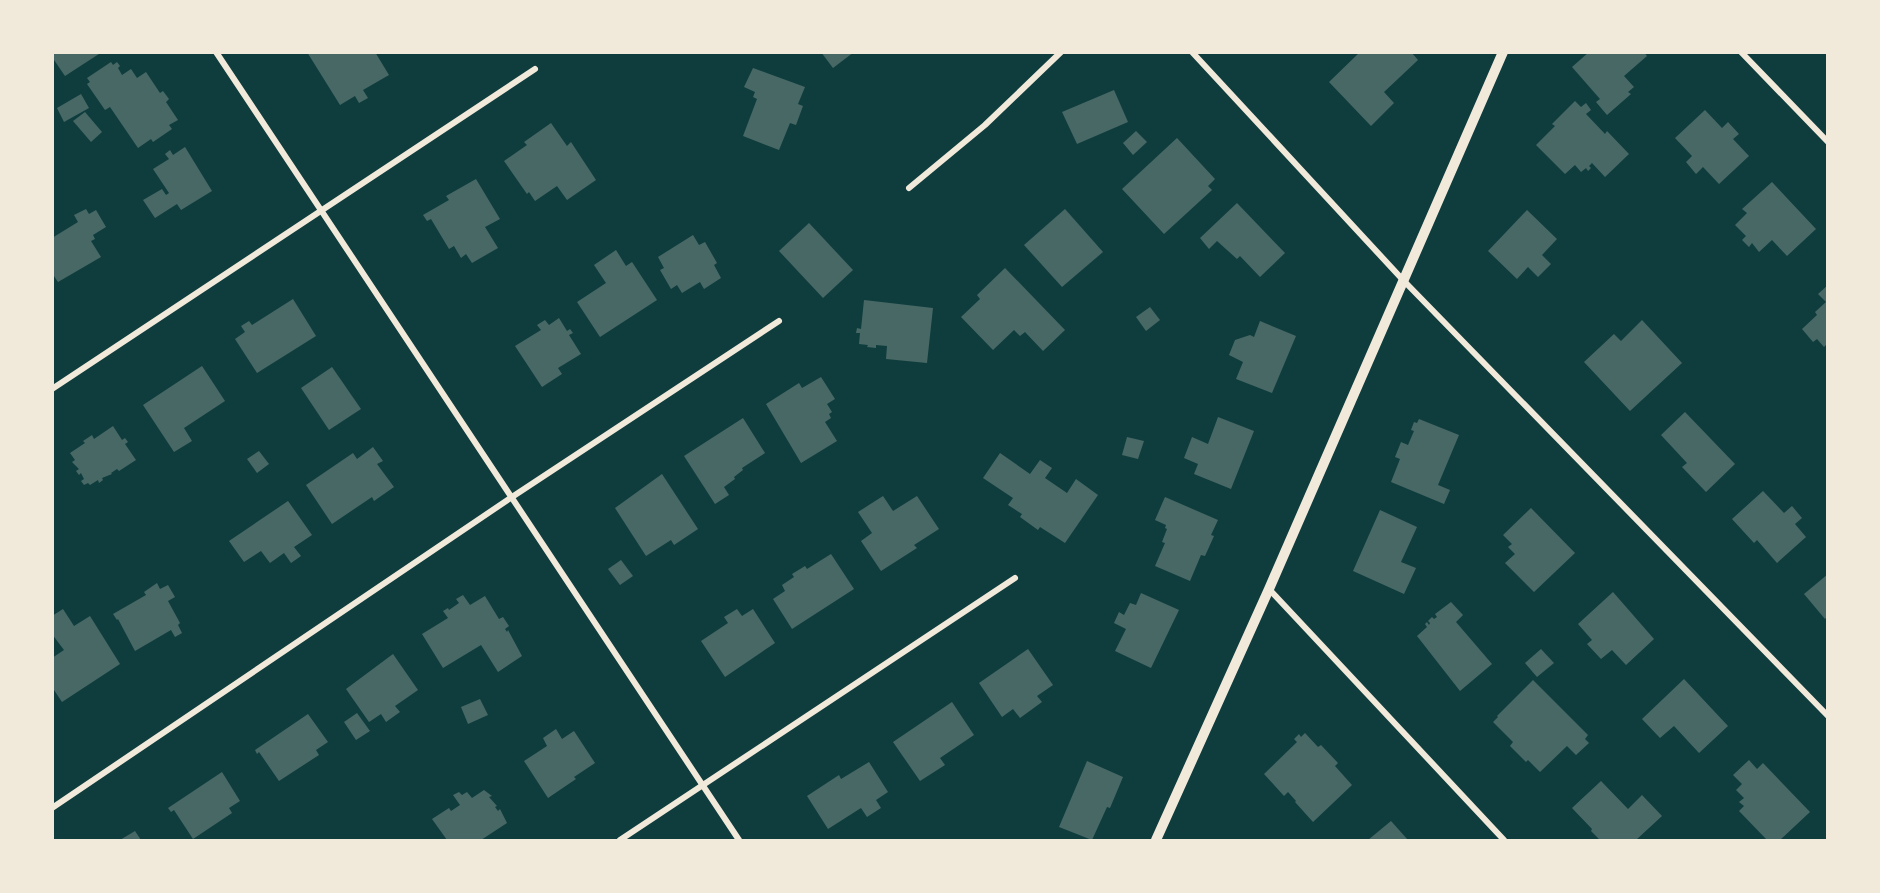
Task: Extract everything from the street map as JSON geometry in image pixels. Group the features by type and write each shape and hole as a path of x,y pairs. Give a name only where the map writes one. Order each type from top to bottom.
{"street":[{"path":"216,52 739,840"},
{"path":"909,188 985,125 1061,52"},
{"path":"1192,52 1403,280 1827,716"},
{"path":"1156,840 1269,589 1503,52"},
{"path":"1741,52 1827,142"},
{"path":"52,389 535,69"},
{"path":"52,808 512,497 779,321"},
{"path":"620,840 1015,578"},
{"path":"1269,589 1504,840"}],"building":[{"path":"52,52 102,52 65,76 52,57"},
{"path":"307,52 375,52 389,75 363,90 368,98 359,103 355,96 340,105"},
{"path":"821,52 854,52 833,68"},
{"path":"1360,52 1411,52 1418,60 1384,92 1394,103 1371,126 1329,82"},
{"path":"1589,52 1644,52 1647,56 1624,76 1634,87 1628,92 1631,94 1607,115 1596,102 1600,99 1572,67"},
{"path":"111,62 113,65 117,62 122,75 131,69 137,78 146,72 160,93 163,91 169,99 166,102 178,120 169,125 172,129 153,142 151,139 138,148 110,107 105,110 87,84 90,82 87,78"},
{"path":"753,68 805,87 798,104 803,106 796,125 790,123 779,150 743,136 757,99 753,97 755,92 744,87"},
{"path":"1114,90 1128,122 1077,144 1062,112"},
{"path":"81,94 89,108 64,122 57,108"},
{"path":"1575,101 1581,107 1586,103 1591,110 1586,114 1605,134 1607,131 1629,154 1605,177 1592,163 1588,171 1586,168 1581,172 1575,165 1565,174 1536,145 1555,126 1552,124"},
{"path":"1705,110 1722,128 1728,122 1739,134 1733,139 1749,156 1719,184 1703,167 1696,174 1686,162 1692,156 1675,138"},
{"path":"85,112 102,132 91,142 73,121"},
{"path":"551,123 567,146 571,142 596,180 567,200 557,186 535,201 529,192 527,194 504,161 527,145 524,142"},
{"path":"1136,131 1147,142 1133,155 1123,143"},
{"path":"1177,138 1215,179 1208,186 1212,190 1164,234 1122,189"},
{"path":"185,147 212,191 181,210 177,204 155,218 143,200 162,189 166,195 169,193 153,169 169,159 165,154 170,150 173,155"},
{"path":"476,179 500,219 485,227 498,248 472,263 466,254 461,258 454,246 449,249 431,219 427,221 423,215 449,200 446,196"},
{"path":"1772,182 1816,229 1787,256 1772,240 1759,252 1752,243 1749,247 1742,240 1746,236 1735,225 1747,213 1742,209"},
{"path":"1237,203 1285,253 1260,277 1240,256 1237,259 1217,241 1209,249 1200,238"},
{"path":"86,209 89,214 96,210 106,227 93,235 95,239 91,241 101,257 58,282 52,273 52,238 78,222 74,215"},
{"path":"1065,209 1103,252 1062,287 1024,245"},
{"path":"1527,210 1557,239 1542,255 1551,264 1538,277 1528,267 1517,279 1488,251"},
{"path":"809,223 853,270 823,298 779,251"},
{"path":"693,235 699,245 705,242 717,263 714,265 721,278 704,289 700,282 682,293 677,285 671,289 660,270 664,268 658,257"},
{"path":"616,250 626,266 632,262 657,300 600,337 577,302 606,283 594,265"},
{"path":"1005,268 1065,330 1043,351 1025,332 1020,336 1014,330 993,350 961,317 980,299 977,295"},
{"path":"1828,285 1828,343 1824,347 1817,339 1813,342 1802,329 1817,315 1815,312 1826,302 1818,294"},
{"path":"293,299 316,336 257,373 235,339 245,332 241,326 249,321 252,325"},
{"path":"864,300 933,308 927,363 886,359 887,346 876,345 876,348 859,344 860,333 856,333 857,328 861,329"},
{"path":"1150,307 1160,320 1146,331 1136,317"},
{"path":"559,318 567,331 570,329 573,333 569,335 581,354 558,368 562,374 542,387 515,346 541,330 537,325 545,320 549,325"},
{"path":"1642,320 1682,363 1630,411 1584,362 1614,334 1621,341"},
{"path":"1260,321 1296,336 1272,393 1236,379 1243,362 1229,355 1235,340 1250,335 1254,337"},
{"path":"202,366 225,401 184,428 192,441 174,452 143,405"},
{"path":"332,367 361,409 329,430 301,388"},
{"path":"821,377 835,399 827,404 832,412 829,414 831,418 825,422 837,441 801,463 766,404 799,383 802,388"},
{"path":"1685,412 1735,464 1706,492 1682,467 1687,463 1661,435"},
{"path":"1218,417 1254,431 1231,489 1194,474 1198,464 1184,458 1192,437 1208,444"},
{"path":"743,418 765,453 742,468 743,470 734,477 735,479 724,487 729,495 715,504 684,456"},
{"path":"1419,419 1459,435 1438,485 1450,490 1444,504 1391,482 1400,459 1395,457 1401,442 1408,445 1414,431 1411,430 1414,422 1417,423"},
{"path":"113,426 122,440 125,438 128,442 125,444 136,460 102,478 103,480 99,483 98,480 90,485 88,483 84,485 81,481 84,479 81,473 79,475 76,471 79,469 72,462 75,460 70,453 92,435 94,439"},
{"path":"1127,437 1144,441 1138,459 1122,455"},
{"path":"373,447 383,461 377,464 394,487 374,501 372,497 332,524 306,485 353,453 357,459"},
{"path":"259,451 269,464 257,473 247,459"},
{"path":"1000,453 1030,474 1040,460 1052,468 1045,478 1067,493 1076,479 1098,495 1065,543 1040,527 1038,530 1020,517 1022,514 1008,505 1013,498 983,478"},
{"path":"662,474 698,529 674,545 671,540 646,556 615,508"},
{"path":"1763,491 1784,513 1792,506 1802,518 1795,524 1806,537 1777,563 1757,540 1754,543 1732,519"},
{"path":"883,496 893,511 917,496 939,529 914,545 917,548 881,571 861,541 872,533 858,512"},
{"path":"1165,497 1218,520 1205,556 1201,555 1190,581 1155,566 1165,543 1162,542 1167,529 1166,525 1155,520"},
{"path":"288,501 312,535 294,547 301,556 291,563 284,553 270,563 261,551 244,562 229,541"},
{"path":"1531,508 1575,553 1534,592 1505,563 1515,554 1508,547 1512,544 1503,535"},
{"path":"1380,510 1417,527 1401,562 1416,568 1404,594 1353,571"},
{"path":"831,554 854,589 792,629 773,599 785,591 782,585 794,577 792,574 805,566 807,569"},
{"path":"621,560 633,576 620,585 608,569"},
{"path":"1828,574 1828,616 1825,619 1804,594"},
{"path":"157,583 160,589 168,585 175,597 168,601 180,623 178,625 182,633 175,637 171,630 135,651 113,614 146,595 144,592"},
{"path":"1613,592 1654,639 1626,665 1612,650 1601,659 1587,644 1592,640 1578,624"},
{"path":"1141,593 1179,610 1151,668 1115,651 1126,629 1114,623 1119,612 1124,615 1130,603 1136,605"},
{"path":"463,595 470,605 485,596 499,619 503,617 509,626 505,629 507,632 508,630 522,656 498,672 481,645 443,668 422,634 448,618 443,611 459,603 456,599"},
{"path":"1451,602 1463,615 1456,622 1492,664 1460,691 1417,636 1427,627 1425,624 1427,622 1429,625 1428,621 1432,617 1434,619 1437,617 1435,614"},
{"path":"63,609 74,626 90,616 120,664 62,702 52,687 52,658 64,650 52,634 52,616"},
{"path":"737,609 742,616 753,609 775,643 725,677 701,641 728,623 724,617"},
{"path":"1028,649 1053,685 1037,696 1042,702 1020,718 1013,709 1002,717 979,683"},
{"path":"1541,649 1554,663 1537,677 1525,663"},
{"path":"393,654 418,690 395,706 400,712 386,722 381,714 369,722 346,689"},
{"path":"1684,679 1728,726 1699,753 1674,726 1660,738 1642,719"},
{"path":"1533,680 1588,735 1585,739 1589,743 1576,755 1567,746 1540,772 1510,746 1513,742 1493,722"},
{"path":"480,699 488,715 468,724 461,707"},
{"path":"952,702 974,735 940,758 945,765 920,781 893,742"},
{"path":"357,713 370,731 356,740 344,722"},
{"path":"308,714 328,742 316,750 319,755 279,781 259,752 257,754 255,750"},
{"path":"556,729 562,739 574,731 595,763 548,798 524,761 547,746 543,738"},
{"path":"1305,733 1318,747 1321,745 1338,763 1335,766 1352,785 1313,822 1288,792 1284,796 1264,774 1297,742 1294,739 1299,734 1301,737"},
{"path":"1749,760 1757,769 1763,763 1810,812 1780,840 1767,840 1739,811 1744,806 1739,802 1744,798 1736,790 1742,784 1733,775"},
{"path":"1087,761 1123,777 1110,808 1107,807 1092,840 1059,827"},
{"path":"869,762 888,792 876,800 881,808 867,817 861,808 828,829 807,796 839,775 841,779"},
{"path":"222,772 240,801 229,808 232,813 193,839 174,810 171,812 168,808"},
{"path":"1601,781 1628,809 1642,795 1662,816 1636,840 1600,840 1572,808"},
{"path":"484,790 492,796 489,797 497,806 495,807 498,811 500,809 507,823 481,840 447,840 432,819 449,808 451,811 460,805 453,795 459,792 462,795 467,792 472,798"},
{"path":"1391,821 1408,840 1368,840"},
{"path":"135,831 141,840 120,840"}]}
